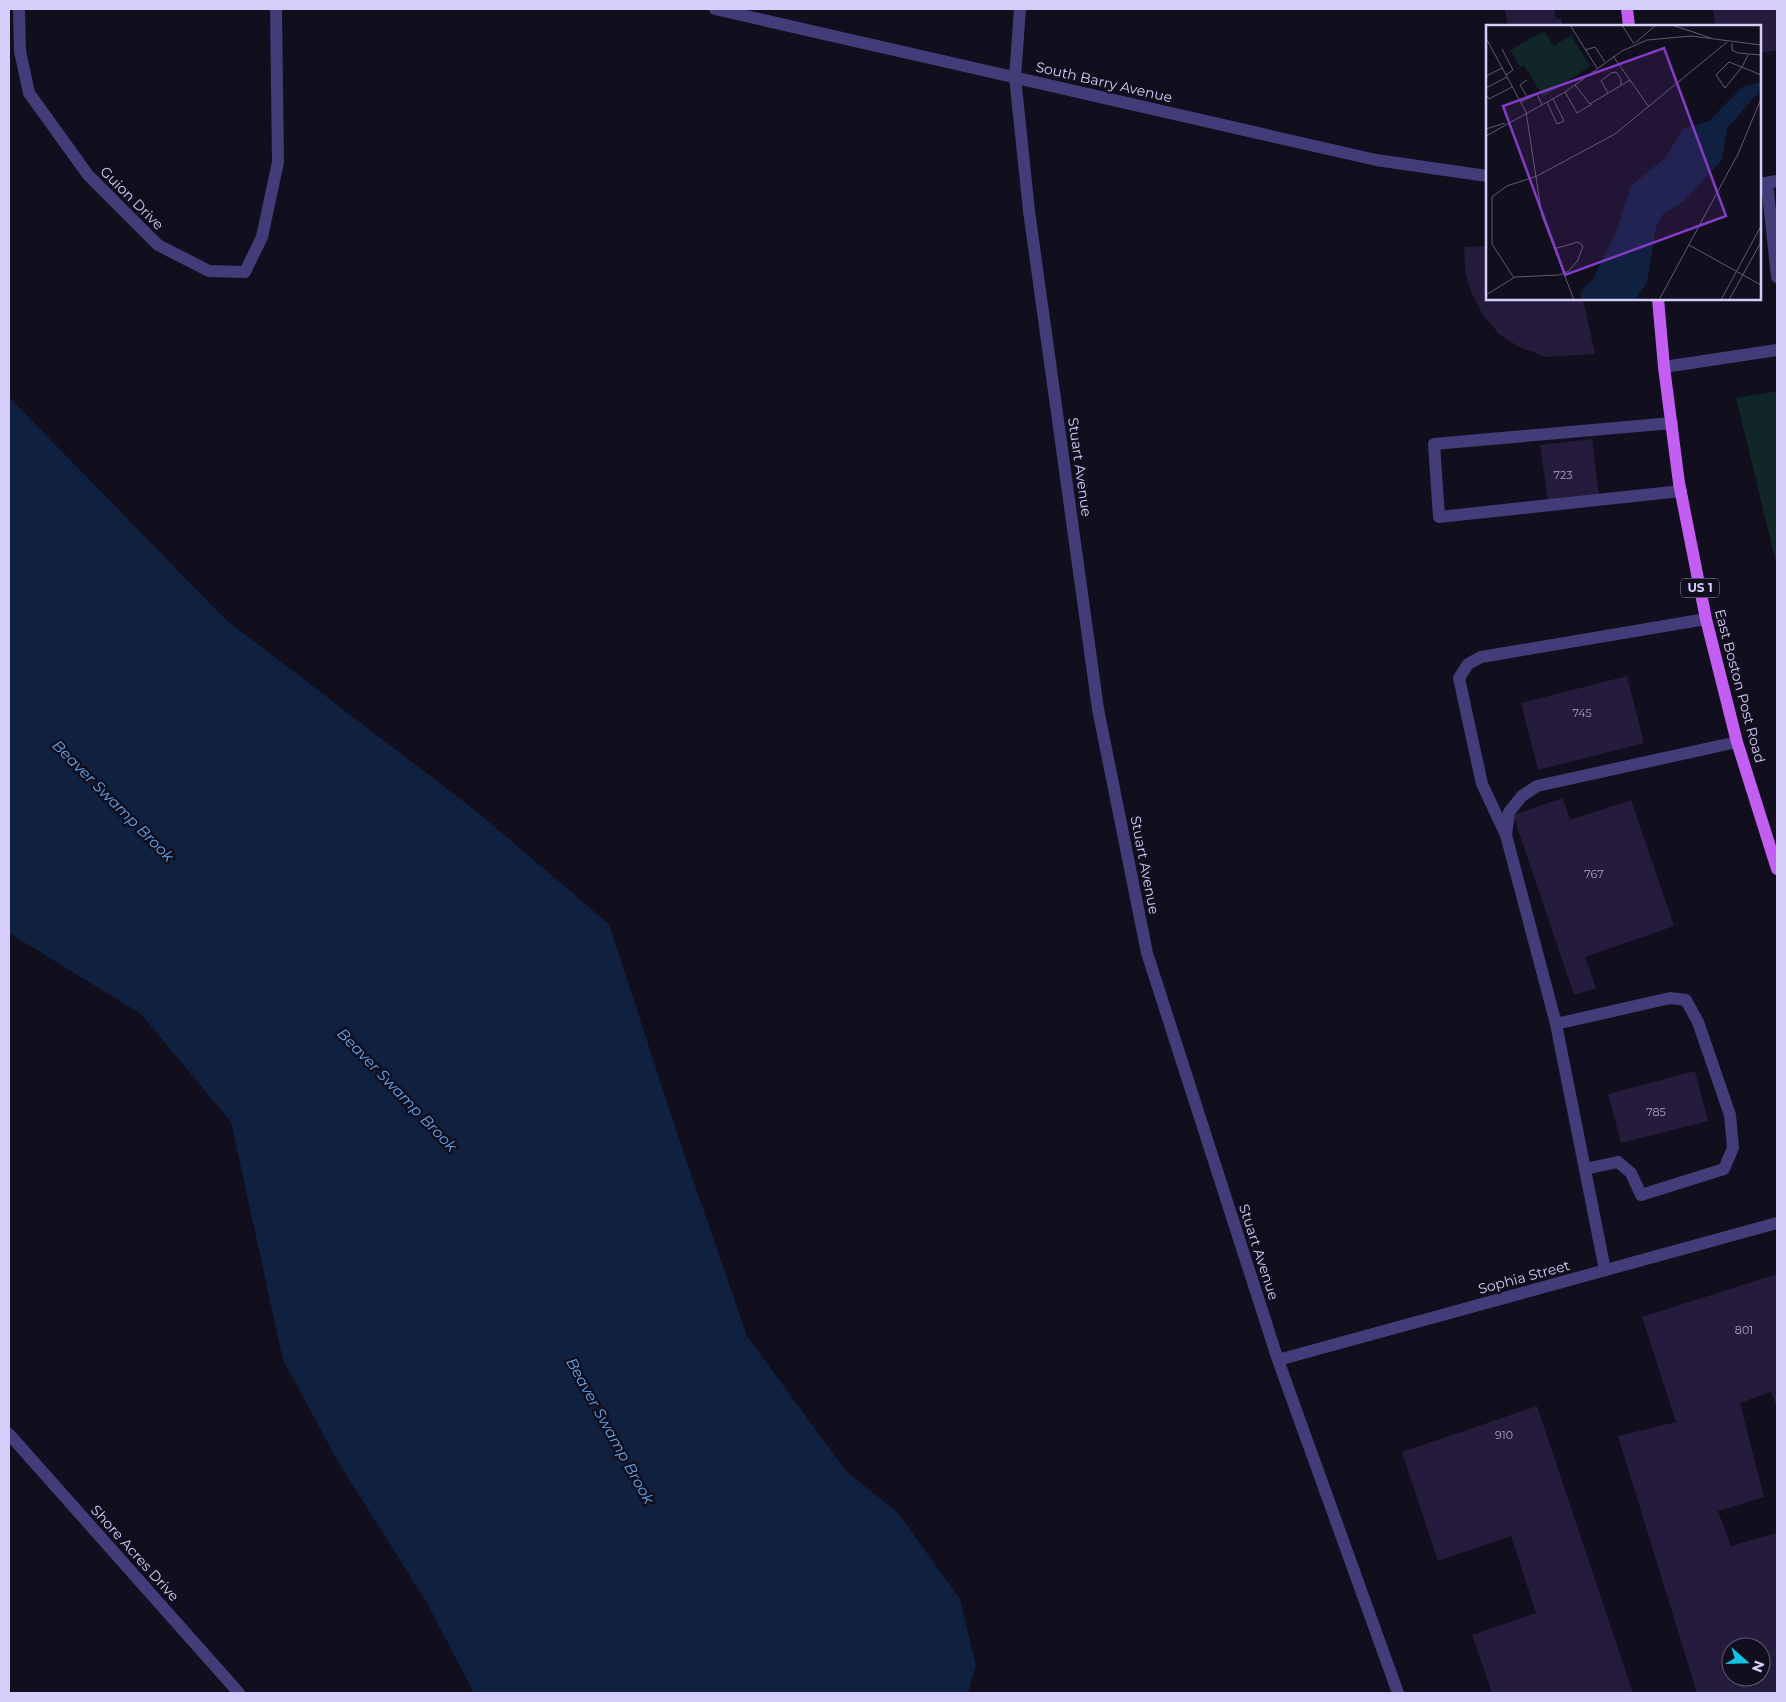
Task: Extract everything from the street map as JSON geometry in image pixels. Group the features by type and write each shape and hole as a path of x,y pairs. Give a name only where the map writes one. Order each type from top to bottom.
{"main road":[{"path":"1627,9 1629,25"},
{"name":"East Boston Post Road","path":"1658,300 1664,367 1681,491 1706,619 1737,742 1777,869"}],"street":[{"name":"Guion Drive","path":"19,9 20,51 29,93 88,175 158,245 209,271 245,272 262,237 278,162 276,9"},
{"name":"South Barry Avenue","path":"715,9 1376,160 1486,176"},
{"name":"Stuart Avenue","path":"1020,9 1015,77 1029,211 1098,709 1145,944 1278,1360 1398,1693"},
{"path":"1768,183 1777,277"},
{"path":"1664,367 1777,350"},
{"path":"1672,423 1434,444 1439,517 1681,491"},
{"path":"1605,1270 1556,1024 1506,836 1482,784 1459,678 1468,664 1481,657 1706,619"},
{"path":"1506,836 1508,812 1522,796 1537,786 1737,742"},
{"path":"1556,1024 1670,998 1686,1000 1698,1022 1730,1115 1733,1148 1724,1169 1641,1195 1631,1173 1618,1162 1585,1169"},
{"name":"Sophia Street","path":"1278,1360 1777,1223"},
{"name":"Shore Acres Drive","path":"9,1434 238,1693"}],"green space":[{"path":"1777,391 1777,566 1736,398"}],"water":[{"name":"Beaver Swamp Brook","path":"9,397 225,619 476,811 609,924 679,1139 747,1336 846,1471 898,1513 960,1599 976,1665 968,1693 474,1693 427,1603 337,1460 283,1360 231,1122 141,1014 9,933"}],"building":[{"path":"1505,9 1554,9 1556,19 1561,18 1562,24 1558,25 1508,25"},
{"path":"1713,9 1777,9 1777,50 1761,53 1761,25 1715,25"},
{"path":"1486,246 1486,300 1583,300 1595,354 1546,357 1519,347 1499,334 1483,315 1471,292 1465,271 1464,247"},
{"path":"1592,439 1599,495 1548,501 1540,445"},
{"path":"1627,676 1644,743 1538,770 1521,703"},
{"path":"1563,798 1570,820 1631,800 1674,926 1585,957 1596,988 1574,995 1513,815"},
{"path":"1695,1071 1708,1121 1621,1143 1608,1094"},
{"path":"1777,1274 1777,1407 1771,1392 1740,1403 1764,1497 1718,1511 1731,1546 1777,1533 1777,1693 1697,1693 1618,1436 1676,1422 1642,1317"},
{"path":"1537,1406 1633,1693 1492,1693 1472,1635 1536,1613 1511,1536 1438,1561 1402,1452"}]}
